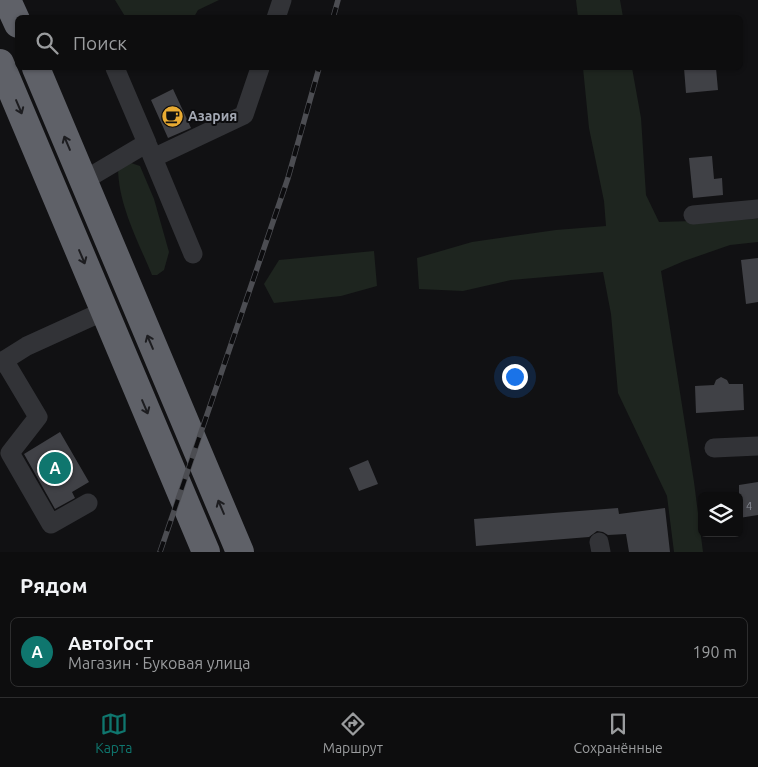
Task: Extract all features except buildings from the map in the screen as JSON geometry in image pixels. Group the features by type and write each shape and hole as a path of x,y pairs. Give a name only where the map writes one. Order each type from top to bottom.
{"highway":[{"path":"8,0 15,17"},
{"path":"0,62 206,552"},
{"path":"37,70 240,552"}],"street":[{"path":"277,15 282,0"},
{"path":"117,70 193,254"},
{"path":"83,181 150,150 244,115 259,70"},
{"path":"693,215 758,209"},
{"path":"88,503 51,524 10,453 38,418 2,362 27,346 104,311"},
{"path":"714,448 758,446"}],"shaded area":[{"path":"115,0 219,0 198,10 195,15 124,15"},
{"path":"576,0 620,0 623,15 578,15"},
{"path":"583,70 632,70 641,118 646,195 659,222 758,219 758,242 730,245 661,271 694,482 698,513 698,537 701,537 703,552 674,552 667,496 618,393 611,314 603,272 511,280 463,291 419,289 417,258 472,242 556,230 606,226 604,201 589,128"},
{"path":"125,161 140,166 154,199 169,252 164,270 157,275 152,275 135,236 121,195 118,167"},
{"path":"374,251 377,286 341,296 274,303 264,284 279,260"}],"railway":[{"path":"334,15 338,0"},
{"path":"160,552 288,178 318,70"}],"place":[{"name":"Азария","path":"172,116"},
{"name":"АвтоГост","path":"55,468"}]}
